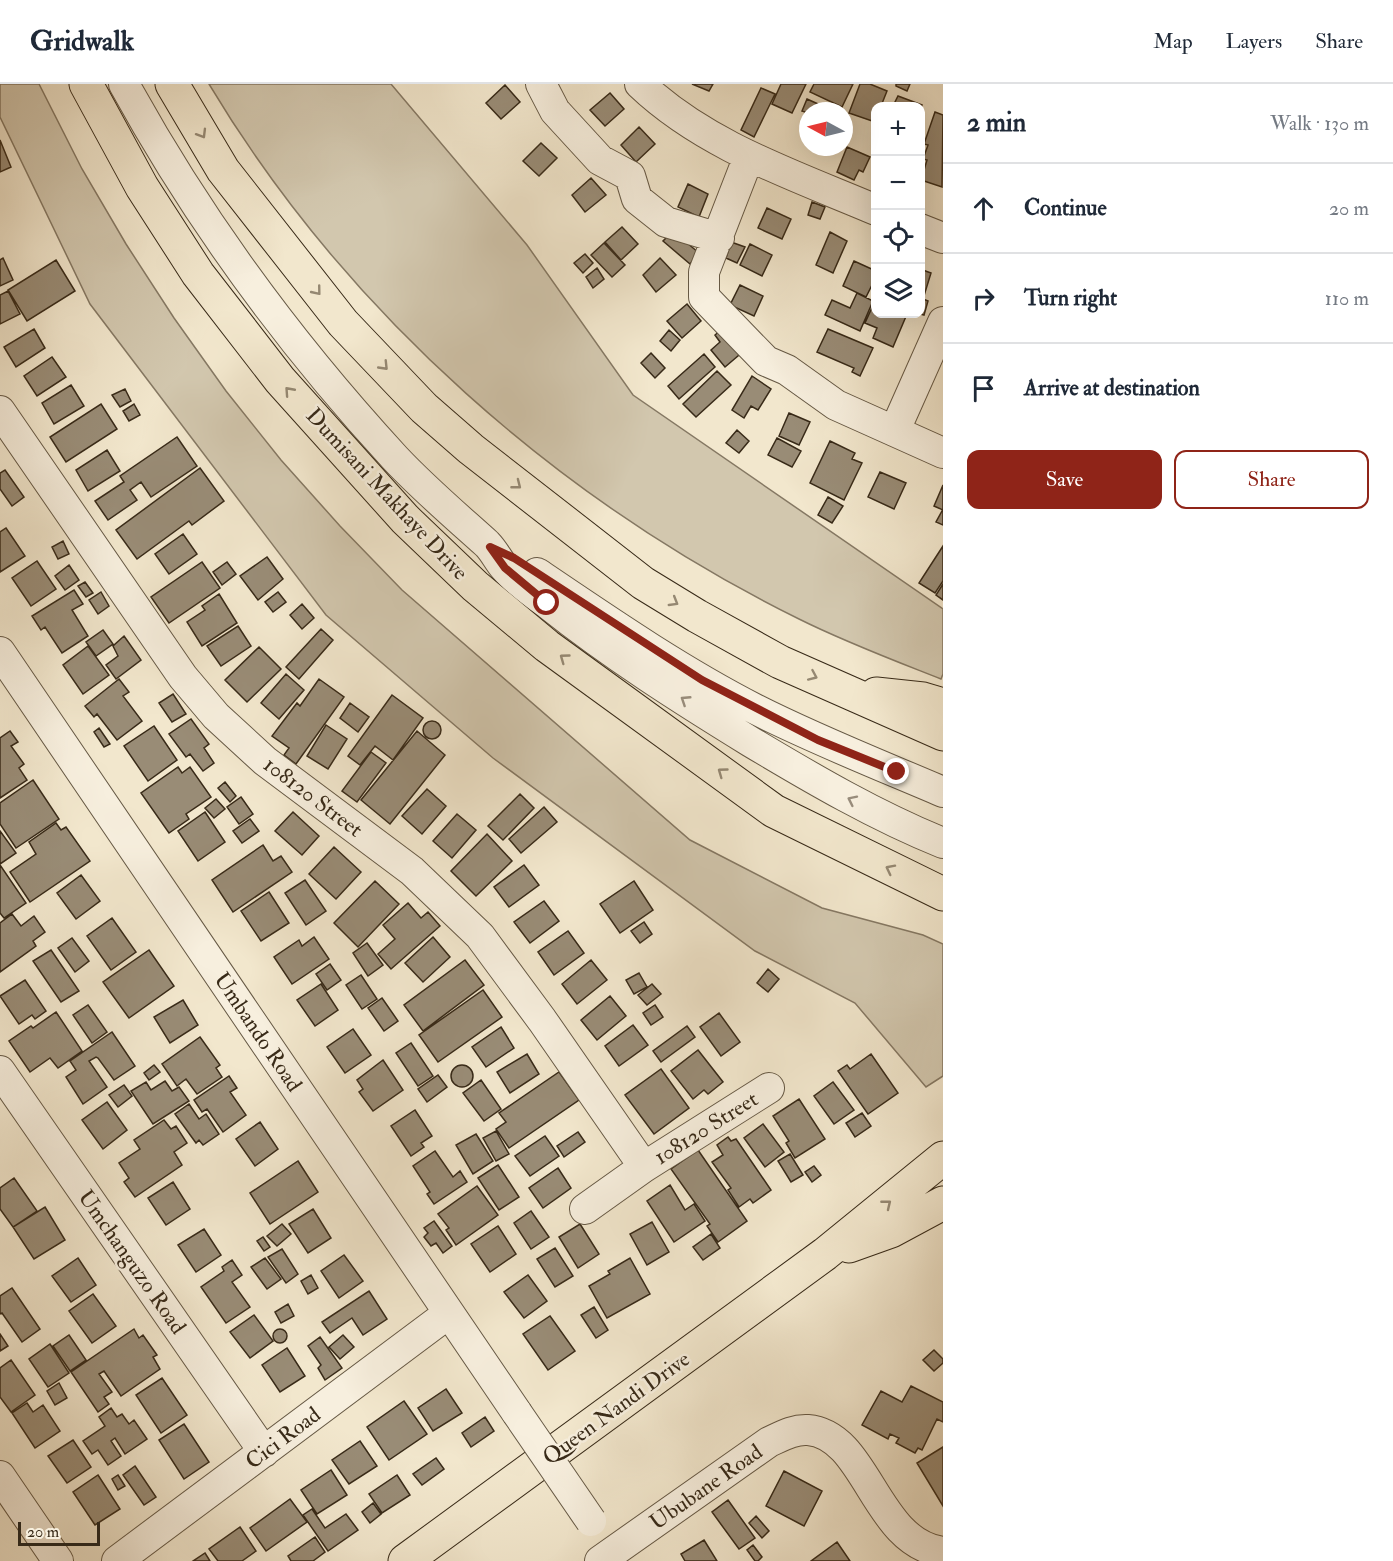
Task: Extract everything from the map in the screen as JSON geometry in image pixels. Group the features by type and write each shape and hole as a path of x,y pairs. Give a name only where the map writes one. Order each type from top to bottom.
{"main road":[{"name":"Dumisani Makhaye Drive","path":"86,84 142,187 198,274 280,380 405,519 475,586 547,646 774,811 943,894"},
{"path":"172,84 223,170 343,323 424,408 471,449 644,583 780,662 943,734"},
{"path":"847,691 923,699 943,705"},
{"name":"Queen Nandi Drive","path":"405,1561 825,1254 943,1158"},
{"name":"Queen Nandi Drive","path":"825,1254 891,1231 943,1203"}],"street":[{"path":"124,84 152,135 197,206 266,305 396,459 490,547 505,568 547,603 647,676 830,789 943,843"},
{"path":"542,84 555,111 600,160 630,176 637,199 666,222 719,238"},
{"path":"640,84 661,104 693,127 749,156 871,208"},
{"path":"749,156 704,272 704,297 766,361 787,370 836,405 943,453"},
{"path":"925,231 943,238"},
{"path":"895,430 943,322"},
{"name":"108120 Street","path":"0,411 183,677 216,716 265,761 412,871 480,936 542,1020 644,1167"},
{"path":"490,547 514,558 683,668 733,697 818,740 943,792"},
{"name":"Umbando Road","path":"0,652 591,1521 609,1559"},
{"name":"Umchanguzo Road","path":"0,1071 264,1452"},
{"name":"108120 Street","path":"585,1209 644,1167 769,1088"},
{"name":"Cici Road","path":"117,1561 449,1313"},
{"name":"Ububane Road","path":"609,1559 769,1442 797,1431 819,1432 830,1437 846,1452 902,1533 925,1548 943,1552"},
{"path":"0,1476 58,1561"}],"shaded area":[{"path":"0,84 39,84 82,169 126,244 174,318 226,391 281,460 402,590 690,840 822,908 923,935 943,944 943,1076 926,1087 855,1003 755,951 493,758 326,615 90,304 0,117"},
{"path":"209,84 391,84 527,245 633,395 943,609 943,674 941,679 816,627 711,572 625,518 543,458 466,393 393,323 325,248 264,168"}],"building":[{"path":"692,84 713,84 709,91"},
{"path":"781,84 806,84 792,113 772,104"},
{"path":"814,84 853,84 844,102 831,102 810,92"},
{"path":"860,84 870,84 887,91 883,102 871,102 871,121 853,114 853,102"},
{"path":"896,84 910,84 907,91"},
{"path":"505,85 520,102 501,119 486,103"},
{"path":"761,88 775,94 754,137 741,130"},
{"path":"610,93 624,109 605,126 590,110"},
{"path":"898,96 914,102 895,102"},
{"path":"935,112 943,115 942,187 925,181 927,160 925,153 928,145 925,144"},
{"path":"639,127 655,144 636,162 621,145"},
{"path":"0,140 11,167 0,172"},
{"path":"541,143 557,158 539,176 523,161"},
{"path":"853,150 870,157 863,172 859,170 854,180 837,172 843,156 853,156"},
{"path":"591,178 606,195 585,212 572,195"},
{"path":"688,184 708,194 699,217 678,207"},
{"path":"812,202 825,207 820,219 808,215"},
{"path":"767,208 791,219 782,239 758,228"},
{"path":"622,227 638,244 621,260 605,242"},
{"path":"673,231 699,253 690,264 663,241"},
{"path":"830,232 847,241 833,273 816,265"},
{"path":"731,242 745,247 737,263 726,258"},
{"path":"604,243 625,265 612,277 591,255"},
{"path":"750,244 772,255 762,276 740,265"},
{"path":"585,254 593,263 583,273 574,263"},
{"path":"3,258 13,280 0,286 0,260"},
{"path":"660,258 676,275 656,292 643,275"},
{"path":"56,260 75,291 27,321 8,290"},
{"path":"854,261 871,269 871,287 866,297 843,286"},
{"path":"597,268 604,279 593,288 586,277"},
{"path":"925,271 931,273 925,292"},
{"path":"740,285 763,296 754,316 730,305"},
{"path":"8,291 20,314 0,324 0,295"},
{"path":"857,293 871,300 871,306 860,331 825,315 832,300 850,308"},
{"path":"687,304 701,321 682,338 667,321"},
{"path":"871,310 871,318 905,318 893,347 873,338 877,328 865,323"},
{"path":"724,327 745,350 725,367 711,350 720,342 715,335"},
{"path":"34,329 45,348 16,367 4,347"},
{"path":"828,329 873,348 860,376 852,372 854,368 817,352"},
{"path":"669,330 680,340 671,351 660,341"},
{"path":"651,353 665,368 655,378 641,363"},
{"path":"704,354 715,367 679,399 668,386"},
{"path":"52,357 66,377 37,396 24,376"},
{"path":"717,371 731,385 696,417 683,404"},
{"path":"752,376 771,389 758,410 751,406 744,418 732,410"},
{"path":"71,385 84,406 54,424 42,403"},
{"path":"125,389 131,401 120,407 112,395"},
{"path":"101,404 117,429 66,462 50,437"},
{"path":"134,404 140,415 129,421 123,411"},
{"path":"789,413 810,422 799,445 779,436"},
{"path":"737,430 749,441 739,453 726,443"},
{"path":"177,437 197,466 151,497 141,482 130,490 137,500 108,520 95,501 124,482 120,476"},
{"path":"777,438 801,451 792,467 768,455"},
{"path":"830,441 855,453 852,459 862,463 844,500 810,483"},
{"path":"107,450 120,471 88,491 76,470"},
{"path":"200,468 224,501 192,525 189,521 137,559 116,530"},
{"path":"5,470 24,497 12,506 0,489 0,473"},
{"path":"880,472 906,483 894,509 868,497"},
{"path":"943,485 943,510 934,506"},
{"path":"828,497 843,506 832,523 818,515"},
{"path":"943,511 943,525 936,522"},
{"path":"6,528 25,556 0,572 0,532"},
{"path":"183,534 197,554 169,574 155,554"},
{"path":"63,541 69,554 58,559 52,547"},
{"path":"943,546 943,581 935,593 919,583"},
{"path":"267,557 283,579 258,600 240,576"},
{"path":"37,561 56,589 31,606 12,578"},
{"path":"202,562 220,588 169,623 151,597"},
{"path":"227,562 236,574 222,585 213,572"},
{"path":"69,565 79,580 65,590 55,576"},
{"path":"85,582 93,593 86,597 78,586"},
{"path":"943,584 943,600 936,595"},
{"path":"74,590 83,604 72,610 88,636 62,653 45,627 41,630 32,616"},
{"path":"101,592 109,606 98,614 89,600"},
{"path":"278,592 286,602 273,612 265,602"},
{"path":"219,594 237,623 202,646 187,622 205,610 202,606"},
{"path":"302,604 314,618 302,629 290,615"},
{"path":"238,626 251,646 221,666 207,646"},
{"path":"321,629 333,640 299,679 286,667"},
{"path":"103,630 113,644 96,656 86,642"},
{"path":"124,636 141,660 116,679 106,665 118,656 113,646"},
{"path":"88,646 109,675 83,694 63,665"},
{"path":"259,647 281,669 247,702 225,680"},
{"path":"286,674 304,690 279,719 261,703"},
{"path":"119,679 129,692 123,696 142,721 117,740 97,714 94,717 85,706"},
{"path":"319,679 344,697 296,764 284,755 289,748 272,736 297,703 300,706"},
{"path":"173,694 186,714 172,722 159,703"},
{"path":"392,695 423,718 393,760 375,746 360,765 348,756"},
{"path":"350,703 369,717 358,732 340,718"},
{"path":"191,719 209,744 204,748 214,763 203,771 190,754 186,757 169,734"},
{"path":"428,721 436,721 441,726 439,737 428,739 423,734 423,726"},
{"path":"326,725 347,739 328,769 307,756"},
{"path":"154,726 177,760 148,781 124,746"},
{"path":"99,728 110,744 104,747 94,732"},
{"path":"10,731 18,742 11,746 24,764 19,768 27,780 0,798 0,738"},
{"path":"417,731 445,755 390,824 361,800"},
{"path":"371,752 386,763 357,802 342,791"},
{"path":"178,767 182,773 190,767 211,797 186,814 189,819 169,833 141,793"},
{"path":"33,780 59,819 16,848 0,824 0,803"},
{"path":"225,782 236,796 230,802 218,788"},
{"path":"427,789 446,806 422,834 402,816"},
{"path":"520,794 534,808 503,840 488,826"},
{"path":"241,797 253,814 239,824 227,807"},
{"path":"216,799 225,809 214,818 205,808"},
{"path":"544,807 557,822 521,853 509,839"},
{"path":"205,812 225,842 198,861 178,831"},
{"path":"293,812 319,836 302,855 275,831"},
{"path":"457,814 476,830 452,858 433,841"},
{"path":"250,819 259,831 242,843 233,831"},
{"path":"56,823 61,830 66,827 90,861 30,902 10,872 36,854 29,842"},
{"path":"0,831 16,853 0,864"},
{"path":"487,834 512,861 476,896 451,871"},
{"path":"263,845 273,861 281,856 292,872 233,912 212,880"},
{"path":"334,847 361,872 336,899 309,874"},
{"path":"0,865 26,903 4,918 0,913"},
{"path":"524,865 539,885 509,907 494,887"},
{"path":"81,875 100,901 76,919 57,893"},
{"path":"305,880 326,911 306,925 285,893"},
{"path":"375,881 399,904 358,947 334,923"},
{"path":"634,881 653,910 620,933 600,904"},
{"path":"269,892 289,923 261,941 241,911"},
{"path":"544,901 559,921 530,943 514,922"},
{"path":"408,903 421,918 428,912 440,926 391,969 378,954 395,939 383,925"},
{"path":"12,914 21,926 34,916 45,932 33,941 36,946 0,972 0,923"},
{"path":"112,918 136,952 111,970 87,936"},
{"path":"644,922 652,934 640,943 631,931"},
{"path":"568,931 584,953 554,975 538,952"},
{"path":"314,937 329,959 292,984 274,957 299,940 302,946"},
{"path":"433,937 450,957 423,982 405,963"},
{"path":"72,938 89,961 75,972 58,948"},
{"path":"367,943 383,965 368,976 353,953"},
{"path":"51,950 79,991 61,1002 33,961"},
{"path":"149,950 174,986 129,1018 103,982"},
{"path":"465,960 484,985 423,1031 404,1005"},
{"path":"591,960 607,980 577,1004 562,984"},
{"path":"330,964 341,980 327,990 316,974"},
{"path":"768,969 779,979 768,992 757,983"},
{"path":"639,973 647,987 634,994 626,980"},
{"path":"361,975 377,999 362,1009 346,985"},
{"path":"25,980 46,1011 35,1019 32,1015 19,1024 0,996"},
{"path":"321,984 338,1010 315,1026 297,1000"},
{"path":"652,984 661,994 647,1005 638,995"},
{"path":"483,990 502,1017 438,1062 419,1035"},
{"path":"610,996 626,1016 597,1040 581,1020"},
{"path":"382,998 398,1021 384,1031 368,1008"},
{"path":"183,1000 198,1025 170,1043 154,1017"},
{"path":"88,1005 107,1032 92,1043 73,1015"},
{"path":"655,1005 663,1017 651,1025 643,1013"},
{"path":"56,1012 82,1051 58,1068 50,1058 30,1072 9,1041"},
{"path":"719,1013 740,1042 721,1056 700,1027"},
{"path":"633,1025 648,1045 619,1066 605,1046"},
{"path":"687,1026 695,1037 661,1062 653,1051"},
{"path":"501,1027 514,1048 486,1067 472,1047"},
{"path":"353,1029 371,1055 345,1073 327,1047"},
{"path":"112,1032 135,1066 114,1080 98,1058 89,1061 107,1087 83,1104 66,1077 76,1070 70,1061"},
{"path":"200,1037 220,1065 216,1068 222,1077 197,1094 186,1079 177,1086 162,1064"},
{"path":"411,1043 433,1076 418,1086 396,1053"},
{"path":"698,1050 723,1082 708,1094 704,1090 693,1099 671,1071"},
{"path":"527,1054 539,1074 510,1093 497,1072"},
{"path":"871,1054 898,1093 868,1114 838,1071 847,1065 850,1069"},
{"path":"383,1060 403,1090 373,1111 359,1092 363,1089 357,1080"},
{"path":"154,1065 160,1072 149,1080 144,1073"},
{"path":"462,1065 470,1068 473,1076 470,1084 462,1087 454,1084 451,1076 454,1068"},
{"path":"661,1069 689,1108 654,1134 625,1095"},
{"path":"559,1072 579,1100 509,1148 496,1129 506,1122 499,1113"},
{"path":"438,1075 447,1087 427,1102 418,1089"},
{"path":"229,1076 237,1088 230,1092 246,1115 223,1132 207,1109 202,1112 194,1100"},
{"path":"481,1080 501,1109 484,1121 463,1093"},
{"path":"165,1081 172,1091 179,1087 189,1101 153,1124 131,1091 146,1082 151,1090"},
{"path":"833,1082 854,1110 834,1124 814,1096"},
{"path":"124,1085 132,1096 118,1107 109,1095"},
{"path":"799,1099 825,1139 795,1158 786,1143 789,1141 773,1116"},
{"path":"107,1102 127,1130 103,1149 82,1120"},
{"path":"189,1104 199,1119 206,1114 219,1134 203,1145 199,1140 196,1143 175,1114"},
{"path":"415,1110 432,1136 421,1143 424,1147 411,1156 391,1126"},
{"path":"862,1113 871,1126 855,1137 846,1123"},
{"path":"164,1120 171,1129 176,1126 187,1143 174,1152 182,1165 135,1197 124,1182 129,1178 119,1163 140,1149 134,1140"},
{"path":"260,1122 278,1149 255,1166 236,1139"},
{"path":"763,1124 784,1152 765,1167 744,1138"},
{"path":"496,1131 509,1154 496,1161 483,1138"},
{"path":"578,1132 585,1142 564,1157 557,1146"},
{"path":"476,1134 493,1161 473,1174 456,1145"},
{"path":"545,1136 559,1156 530,1176 515,1156"},
{"path":"728,1137 731,1141 736,1139 771,1190 753,1203 750,1199 739,1207 728,1190 731,1188 712,1162 723,1155 717,1145"},
{"path":"698,1150 747,1221 718,1242 707,1226 710,1224 671,1169"},
{"path":"435,1151 453,1177 460,1171 467,1182 434,1204 427,1194 430,1192 413,1166"},
{"path":"790,1154 803,1175 791,1182 778,1161"},
{"path":"298,1161 318,1192 270,1224 250,1193"},
{"path":"498,1165 519,1197 499,1210 478,1178"},
{"path":"814,1166 821,1175 812,1182 805,1172"},
{"path":"558,1168 571,1188 543,1208 529,1188"},
{"path":"14,1178 37,1211 13,1227 0,1209 0,1188"},
{"path":"173,1182 190,1209 166,1225 148,1198"},
{"path":"670,1185 685,1210 694,1204 705,1221 674,1242 647,1201"},
{"path":"477,1186 498,1215 456,1245 446,1230 449,1228 438,1214"},
{"path":"45,1207 65,1240 34,1259 13,1227"},
{"path":"313,1209 331,1238 308,1253 289,1224"},
{"path":"531,1211 549,1237 531,1249 514,1223"},
{"path":"434,1221 452,1246 443,1253 436,1243 431,1246 424,1237 428,1233 424,1228"},
{"path":"652,1222 669,1252 647,1265 630,1234"},
{"path":"282,1224 291,1234 277,1246 267,1236"},
{"path":"580,1224 599,1254 578,1268 559,1237"},
{"path":"498,1226 516,1254 490,1272 471,1244"},
{"path":"204,1229 221,1255 196,1272 178,1245"},
{"path":"711,1234 720,1248 703,1260 693,1247"},
{"path":"263,1237 270,1247 264,1251 257,1241"},
{"path":"555,1248 573,1276 555,1287 537,1259"},
{"path":"282,1249 298,1274 286,1283 268,1257"},
{"path":"344,1255 363,1281 339,1298 321,1271"},
{"path":"78,1258 96,1285 71,1302 52,1276"},
{"path":"265,1258 281,1279 267,1289 251,1267"},
{"path":"630,1258 650,1294 607,1318 589,1286 610,1274 608,1271"},
{"path":"232,1260 242,1275 232,1282 250,1307 226,1323 201,1287 224,1271 222,1267"},
{"path":"311,1275 318,1288 308,1294 301,1281"},
{"path":"528,1275 547,1301 524,1318 504,1292"},
{"path":"12,1288 40,1329 22,1342 2,1313 0,1314 0,1296"},
{"path":"369,1291 387,1319 363,1335 352,1318 330,1333 322,1322"},
{"path":"93,1294 116,1326 92,1343 69,1311"},
{"path":"288,1304 294,1316 281,1323 275,1312"},
{"path":"594,1307 608,1330 596,1338 581,1315"},
{"path":"254,1315 273,1341 250,1358 230,1332"},
{"path":"550,1316 575,1351 548,1370 523,1334"},
{"path":"134,1329 139,1338 143,1335 157,1355 153,1357 160,1369 121,1396 104,1371 99,1374 112,1392 104,1397 109,1404 98,1412 71,1372"},
{"path":"280,1329 285,1331 287,1336 285,1341 280,1343 275,1341 273,1336 275,1331"},
{"path":"0,1334 8,1346 0,1351"},
{"path":"69,1335 86,1360 70,1371 53,1346"},
{"path":"343,1335 354,1347 340,1359 329,1347"},
{"path":"320,1337 342,1368 325,1380 318,1368 321,1365 308,1346"},
{"path":"50,1344 69,1373 48,1387 29,1359"},
{"path":"287,1348 305,1376 280,1392 262,1365"},
{"path":"934,1350 943,1359 943,1363 934,1371 923,1360"},
{"path":"11,1360 35,1395 11,1412 0,1397 0,1368"},
{"path":"162,1378 187,1415 161,1433 136,1395"},
{"path":"59,1383 67,1398 55,1405 47,1391"},
{"path":"911,1386 943,1402 943,1422 937,1419 922,1450 918,1448 915,1453 896,1443 899,1438 890,1434 888,1439 862,1425 881,1391 902,1402"},
{"path":"446,1389 462,1413 433,1431 418,1408"},
{"path":"404,1401 427,1434 389,1460 367,1427"},
{"path":"27,1403 33,1412 43,1405 60,1431 35,1448 12,1413"},
{"path":"111,1408 117,1417 122,1414 129,1424 134,1420 147,1439 125,1454 115,1438 111,1441 121,1456 108,1465 98,1450 92,1454 83,1441 105,1426 99,1417"},
{"path":"485,1417 494,1431 471,1447 462,1433"},
{"path":"184,1424 209,1462 184,1479 159,1440"},
{"path":"73,1440 91,1467 67,1483 48,1456"},
{"path":"360,1441 377,1466 349,1484 332,1460"},
{"path":"943,1447 943,1506 917,1463"},
{"path":"436,1458 444,1469 422,1485 413,1474"},
{"path":"135,1466 156,1497 144,1505 123,1475"},
{"path":"331,1470 347,1495 317,1514 301,1490"},
{"path":"784,1471 822,1491 804,1526 766,1506"},
{"path":"98,1475 120,1509 95,1525 73,1492"},
{"path":"118,1475 125,1486 118,1490 112,1479"},
{"path":"397,1475 410,1495 382,1513 369,1494"},
{"path":"290,1499 307,1522 266,1551 250,1528"},
{"path":"728,1500 755,1538 739,1549 712,1512"},
{"path":"373,1503 381,1514 370,1523 362,1512"},
{"path":"312,1509 325,1528 346,1514 358,1530 328,1551 303,1515"},
{"path":"756,1516 769,1531 762,1538 749,1523"},
{"path":"240,1527 256,1551 242,1561 218,1561 209,1549"},
{"path":"315,1537 325,1552 313,1561 291,1561 288,1556"},
{"path":"704,1540 717,1561 685,1561 681,1554"},
{"path":"837,1542 850,1561 811,1561"},
{"path":"753,1545 762,1557 758,1561 755,1561 747,1550"},
{"path":"205,1553 210,1561 193,1561"}],"route":[{"path":"547,603 505,568 490,547 514,558 702,680 818,740 897,772"}]}
